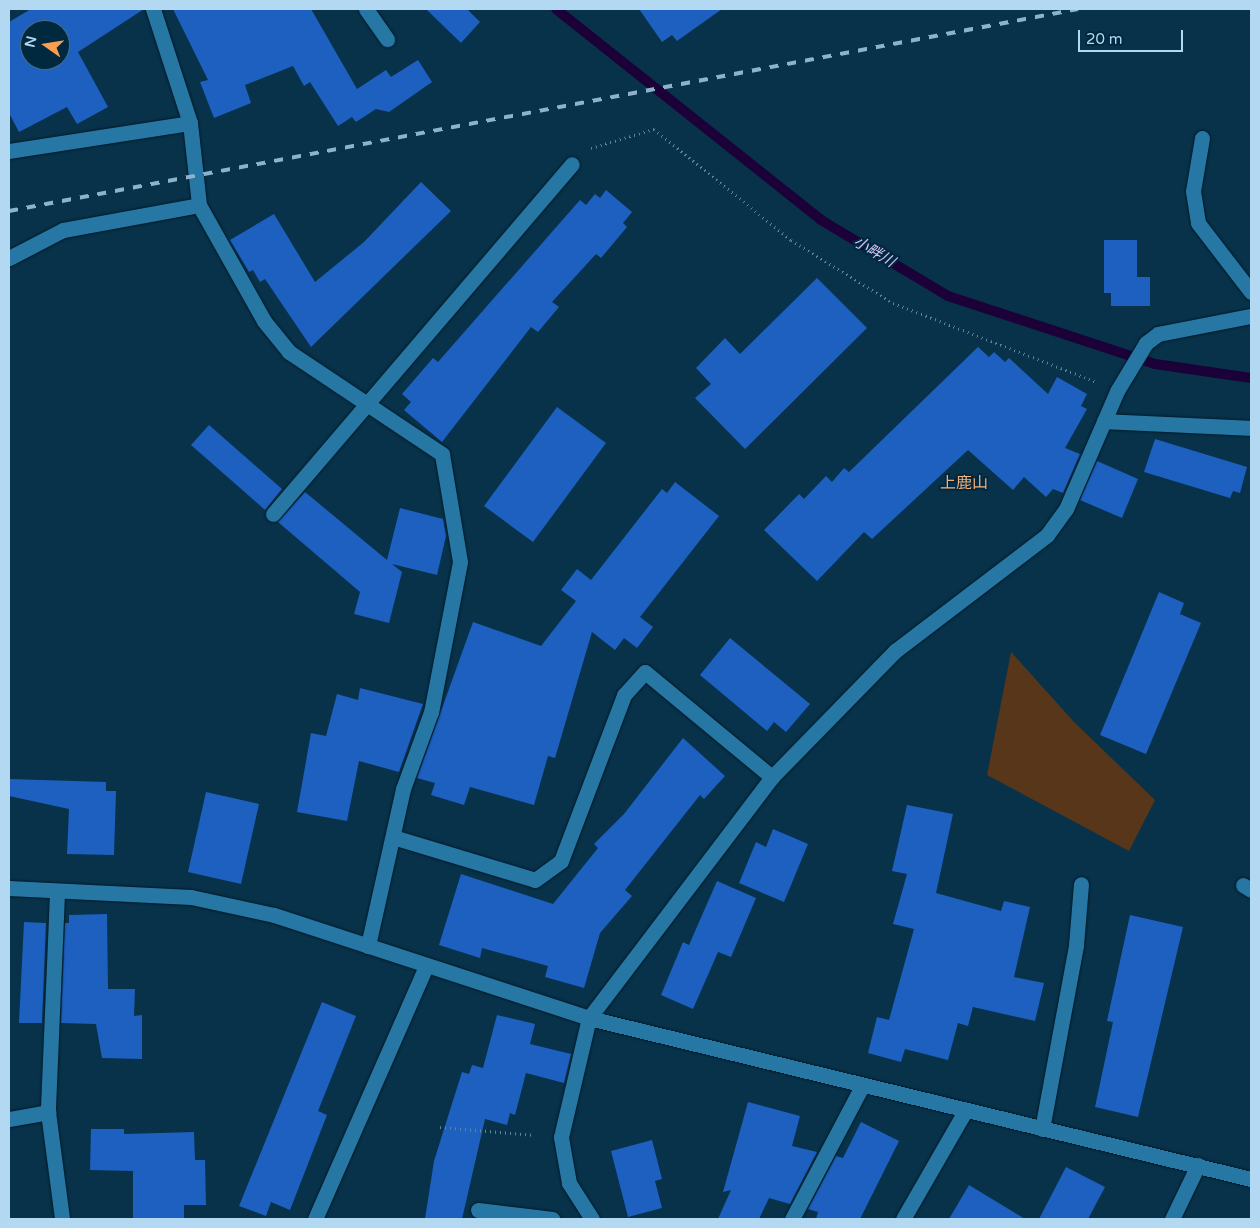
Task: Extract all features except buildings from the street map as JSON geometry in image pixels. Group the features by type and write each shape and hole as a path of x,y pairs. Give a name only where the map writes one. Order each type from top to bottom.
{"street":[{"path":"153,9 190,123 199,205 264,322 289,352 369,403 442,454 460,562 431,712 403,789 368,946"},
{"path":"366,9 387,39"},
{"path":"9,151 190,123"},
{"path":"1202,138 1193,191 1198,223 1251,292"},
{"path":"273,514 572,164"},
{"path":"9,258 63,230 199,205"},
{"path":"592,1219 569,1183 561,1137 589,1018 772,777 895,651 1047,535 1066,509 1104,421 1128,373 1146,343 1158,334 1251,316"},
{"path":"1104,421 1251,428"},
{"path":"393,837 535,880 561,861 624,695 645,672 772,777"},
{"path":"1042,1129 1076,945 1081,884"},
{"path":"9,888 57,893 190,897 274,915 589,1018 862,1086 1251,1179"},
{"path":"57,893 48,1112 62,1219"},
{"path":"315,1219 426,966"},
{"path":"792,1219 862,1086"},
{"path":"903,1219 965,1111"},
{"path":"9,1119 48,1112"},
{"path":"1172,1219 1198,1165"},
{"path":"478,1210 552,1219"}],"path":[{"path":"572,164 596,144 654,128 790,240 893,303 1069,371"},
{"path":"440,1128 561,1137"}],"shaded area":[{"path":"1011,652 1074,722 1155,800 1129,851 987,775"}],"waterway":[{"name":"小畔川","path":"556,9 821,220 948,296 1155,364 1251,378"}],"railway":[{"path":"9,211 1078,9"}],"district":[{"name":"上鹿山","path":"964,483"}]}
